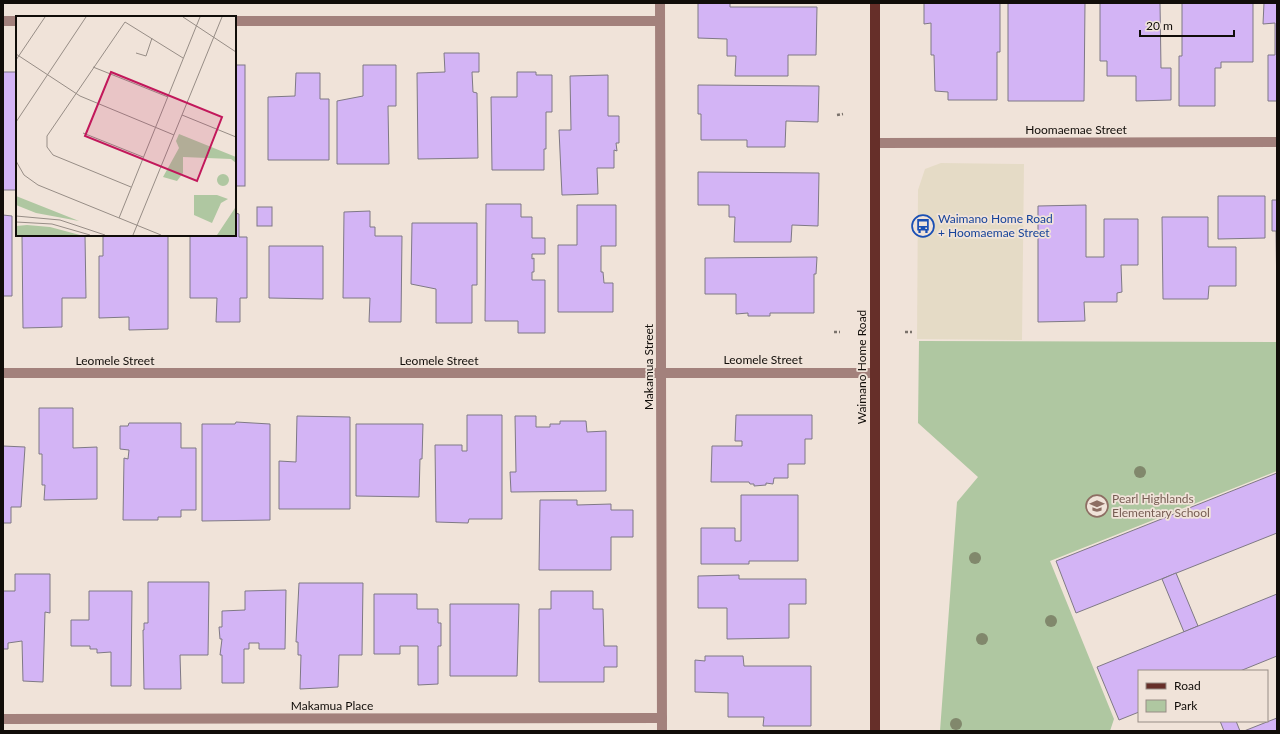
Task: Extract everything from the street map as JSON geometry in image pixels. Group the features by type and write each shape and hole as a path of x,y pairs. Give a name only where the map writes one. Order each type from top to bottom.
{"main road":[{"name":"Waimano Home Road","path":"875,3 875,731"}],"street":[{"name":"Makamua Street","path":"660,3 662,731"},
{"path":"3,21 16,21"},
{"path":"236,21 660,21"},
{"name":"Hoomaemae Street","path":"875,143 1277,142"},
{"name":"Leomele Street","path":"3,373 875,373"},
{"name":"Makamua Place","path":"3,719 662,718"}],"path":[{"path":"837,115 843,114"},
{"path":"834,332 840,332"},
{"path":"905,332 912,332"}],"shaded area":[{"path":"941,163 1024,164 1022,340 917,339 918,190 925,169"}],"green space":[{"name":"Pearl Highlands Elementary School","path":"919,341 1277,342 1277,471 1050,561 1114,719 1110,731 940,731 957,502 978,477 918,423"}],"building":[{"path":"698,3 730,3 730,7 817,7 816,55 788,55 788,76 735,76 736,56 727,56 727,39 698,38"},
{"path":"924,3 1000,3 1000,52 997,52 997,100 948,100 948,92 935,91 934,55 931,55 931,23 924,24"},
{"path":"1008,3 1085,3 1084,101 1008,101"},
{"path":"1100,3 1160,3 1161,68 1171,68 1171,100 1136,101 1136,76 1107,76 1107,61 1100,61"},
{"path":"1182,3 1253,3 1253,62 1221,62 1221,68 1215,68 1215,106 1179,106 1179,56 1182,56"},
{"path":"1264,3 1277,3 1277,101 1268,101 1268,55 1275,55 1275,23 1263,24"},
{"path":"444,53 479,53 479,72 472,72 473,92 477,93 478,158 418,159 417,73 445,72"},
{"path":"236,65 245,65 245,186 236,186"},
{"path":"363,65 396,65 396,106 388,106 389,164 337,164 337,101 363,96"},
{"path":"3,72 16,72 16,190 3,190"},
{"path":"517,72 536,72 536,75 552,75 552,112 546,112 546,149 544,149 544,170 492,170 491,97 517,97"},
{"path":"296,73 320,73 320,99 329,99 329,160 268,160 268,97 295,96"},
{"path":"608,75 608,116 619,116 619,143 616,143 617,151 614,150 614,168 597,168 598,194 562,195 559,130 571,130 570,76"},
{"path":"698,85 819,86 818,122 786,121 785,147 747,147 747,140 701,140 701,114 698,114"},
{"path":"698,172 819,173 818,226 792,225 791,242 734,242 735,217 729,217 729,205 698,205"},
{"path":"1218,196 1265,196 1265,238 1218,239"},
{"path":"1272,200 1277,200 1277,300 1276,231 1272,231"},
{"path":"486,204 521,204 521,217 532,217 532,238 545,238 545,254 532,254 532,259 534,258 534,272 532,272 532,280 545,280 545,333 518,333 518,321 485,321"},
{"path":"577,205 616,205 616,246 601,246 601,272 603,272 604,283 613,283 613,312 558,312 558,245 577,245"},
{"path":"1086,205 1086,257 1104,257 1104,219 1138,219 1138,265 1121,265 1122,292 1117,293 1117,302 1084,302 1085,321 1038,322 1038,206"},
{"path":"257,207 272,207 272,226 257,226"},
{"path":"370,211 370,227 375,227 375,236 402,236 401,322 369,322 370,298 343,298 344,212"},
{"path":"236,213 239,214 239,237 247,237 247,298 240,298 240,322 216,322 217,298 190,298 190,236 236,236"},
{"path":"3,215 12,216 12,296 3,296"},
{"path":"1162,217 1208,217 1208,247 1236,247 1236,286 1209,286 1208,299 1163,299"},
{"path":"412,223 477,223 477,285 472,285 472,323 436,323 436,289 411,284"},
{"path":"22,236 85,236 86,298 62,298 62,327 23,328"},
{"path":"103,236 168,236 168,329 129,330 129,317 99,318 99,256 103,256"},
{"path":"269,246 323,246 323,299 269,298"},
{"path":"817,257 816,274 814,274 814,313 770,313 770,316 748,316 748,313 736,314 736,294 705,294 705,258"},
{"path":"39,408 73,408 73,448 97,447 97,499 44,500 45,485 42,485 42,454 39,454"},
{"path":"467,415 502,415 502,519 469,519 468,523 436,522 435,445 462,445 462,451 467,451"},
{"path":"736,415 812,415 812,439 805,439 805,464 788,464 788,478 774,478 773,484 766,483 766,485 754,486 754,484 750,484 749,482 711,482 712,446 742,446 742,441 735,441"},
{"path":"297,416 350,417 350,509 279,509 279,461 296,462"},
{"path":"515,416 536,416 536,427 550,427 550,424 560,424 560,421 586,421 587,432 606,431 606,491 511,492 510,472 516,472"},
{"path":"236,422 270,424 270,520 202,521 202,424 235,424"},
{"path":"129,423 181,423 181,448 196,448 196,510 181,510 181,517 158,517 158,520 123,520 124,458 128,459 129,450 120,449 120,426 128,426"},
{"path":"356,424 423,424 419,497 356,496"},
{"path":"3,446 25,447 21,507 11,507 11,523 3,523"},
{"path":"1277,473 1277,533 1076,613 1056,561"},
{"path":"741,495 798,495 798,561 749,561 749,564 701,564 701,528 735,528 735,541 741,541"},
{"path":"540,500 577,500 577,505 611,504 611,510 633,510 633,537 611,537 611,570 539,570"},
{"path":"1176,573 1198,626 1184,632 1162,579"},
{"path":"15,574 50,574 50,613 45,612 43,682 23,681 22,641 8,643 8,649 3,649 3,591 15,591"},
{"path":"739,575 739,579 806,579 806,604 789,604 789,638 727,639 727,608 698,608 698,576"},
{"path":"148,582 209,582 208,655 180,655 181,689 144,689 143,630 144,623 148,623"},
{"path":"299,583 363,583 362,655 339,655 338,687 300,689 301,655 298,655 298,642 296,642"},
{"path":"286,590 285,649 259,649 259,643 249,643 249,649 244,649 244,683 222,683 222,655 220,655 222,639 220,639 219,627 222,627 222,611 245,610 245,591"},
{"path":"89,591 132,591 131,686 111,686 111,652 97,653 97,649 90,649 90,646 71,646 71,620 89,620"},
{"path":"551,591 593,591 593,609 603,609 604,646 617,646 617,667 604,667 604,682 539,682 539,609 551,609"},
{"path":"374,594 417,594 417,609 438,609 438,623 441,623 441,646 438,646 438,684 418,685 418,646 400,646 400,654 374,654"},
{"path":"1277,594 1277,656 1242,670 1138,670 1138,712 1119,720 1097,667"},
{"path":"450,604 519,604 517,676 450,676"},
{"path":"705,656 743,656 744,666 811,666 811,726 763,726 764,717 728,717 728,693 695,692 695,660 705,661"},
{"path":"1277,718 1277,731 1244,731 1268,722"},
{"path":"1220,722 1236,722 1240,731 1224,731"}],"place":[{"name":"Waimano Home Road + Hoomaemae Street","path":"923,226"},
{"name":"Pearl Highlands Elementary School","path":"1097,506"}]}
